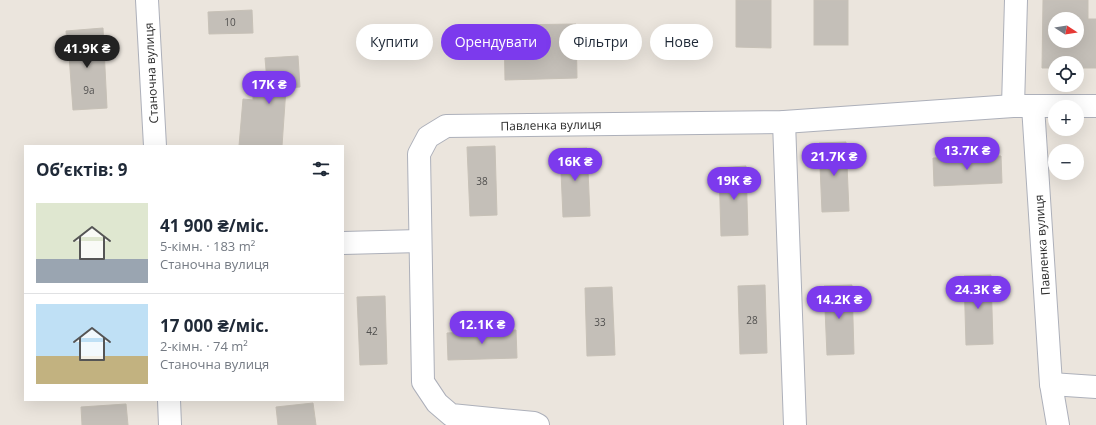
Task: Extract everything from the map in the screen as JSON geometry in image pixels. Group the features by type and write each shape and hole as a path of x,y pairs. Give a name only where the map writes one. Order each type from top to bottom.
{"street":[{"name":"Станочна вулиця","path":"147,0 155,145"},
{"path":"1016,0 1023,106"},
{"name":"Павленка вулиця","path":"538,425 534,423 451,415 437,404 423,382 419,154 428,137 446,126 784,122 1023,106 1096,106"},
{"name":"Павленка вулиця","path":"1023,106 1051,384 1058,425"},
{"path":"784,122 795,425"},
{"path":"344,243 420,241"},
{"path":"1051,384 1096,387"},
{"path":"169,401 170,425"}],"building":[{"path":"736,0 771,0 771,48 736,47"},
{"path":"814,0 848,0 848,45 814,45"},
{"path":"1043,0 1088,0 1088,19 1096,19 1096,68 1084,68 1084,56 1048,56 1048,68 1042,68"},
{"path":"252,10 253,33 209,34 208,12"},
{"path":"551,24 559,24 559,60 577,60 577,78 505,80 505,60 551,60"},
{"path":"103,28 107,108 73,110 66,31"},
{"path":"298,56 300,87 286,88 282,145 239,145 243,99 253,100 253,92 268,93 265,58"},
{"path":"846,142 849,211 822,212 819,143"},
{"path":"495,146 497,215 470,216 467,147"},
{"path":"587,148 590,216 563,217 560,149"},
{"path":"1001,156 1002,183 934,186 933,158"},
{"path":"746,166 748,235 721,236 719,168"},
{"path":"991,275 993,344 966,345 964,276"},
{"path":"765,285 767,353 740,354 738,286"},
{"path":"852,285 854,354 827,355 824,286"},
{"path":"612,287 615,355 587,356 585,288"},
{"path":"385,296 387,364 360,365 357,297"},
{"path":"516,330 517,358 448,360 447,333"},
{"path":"313,403 316,425 278,425 276,407"},
{"path":"126,404 128,425 82,425 81,407"}]}
